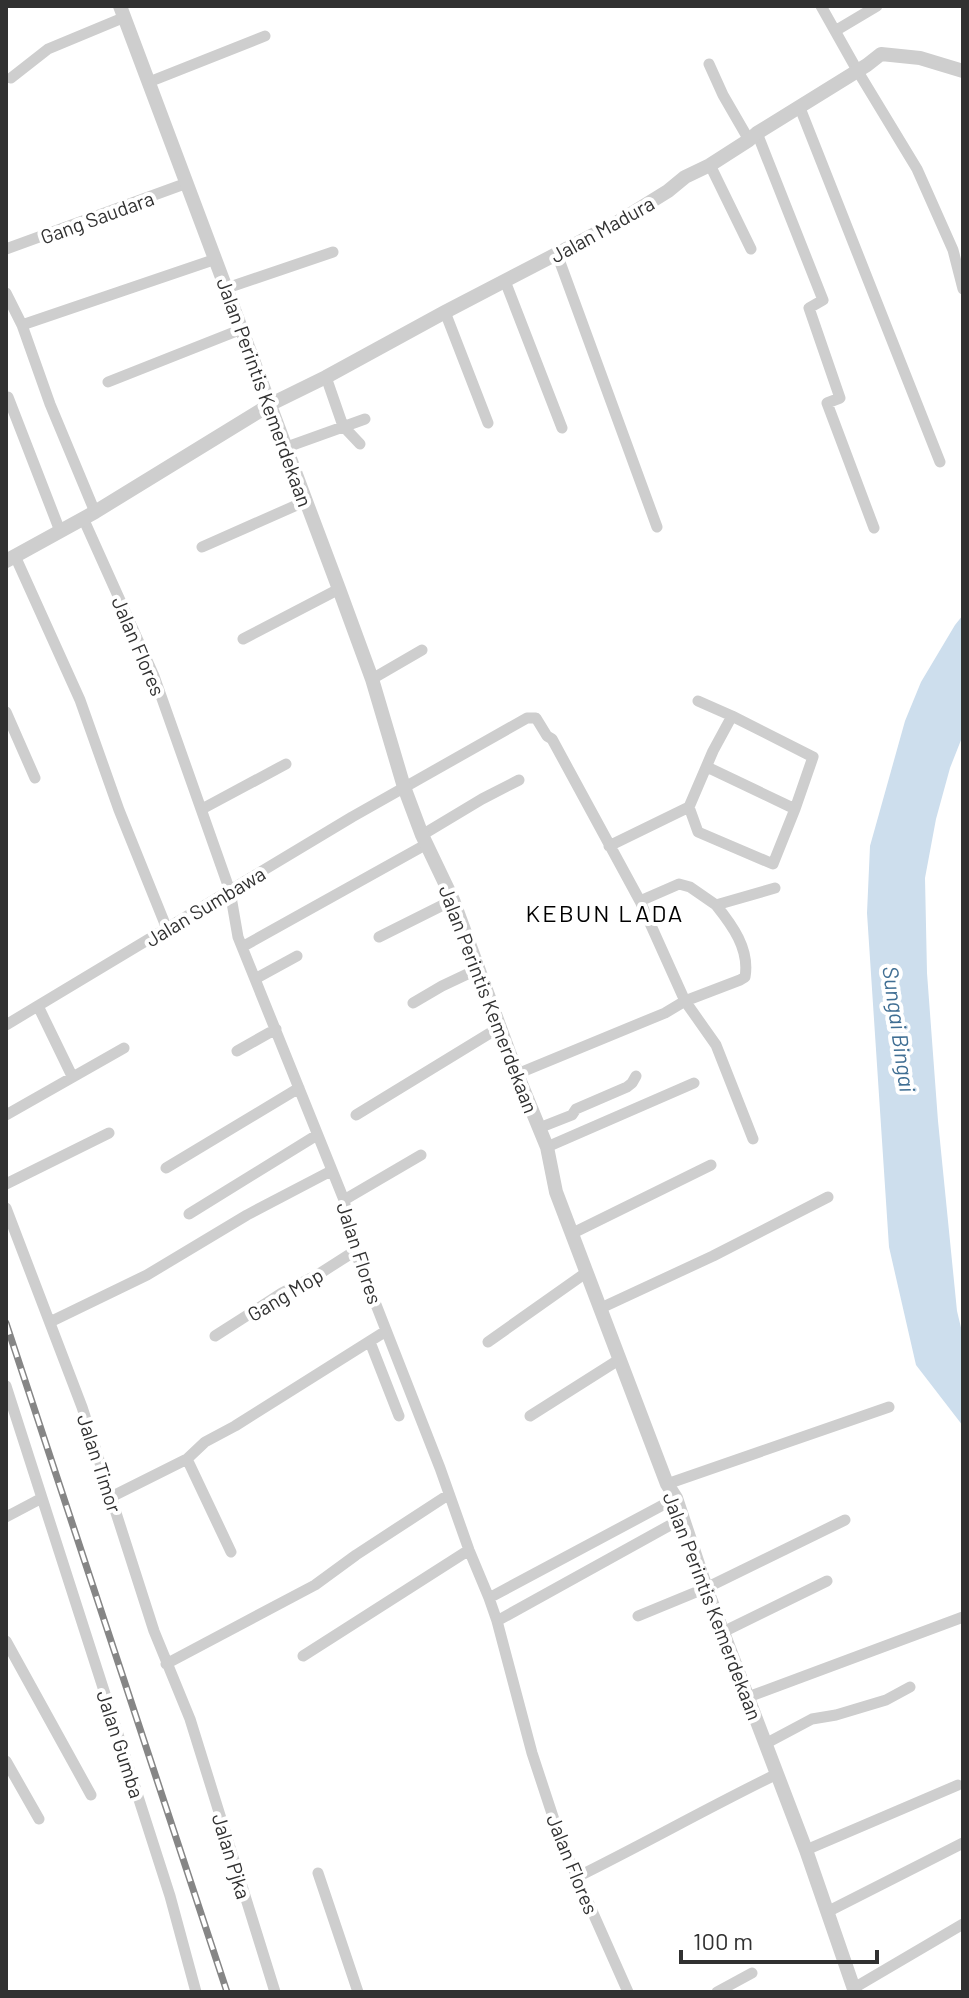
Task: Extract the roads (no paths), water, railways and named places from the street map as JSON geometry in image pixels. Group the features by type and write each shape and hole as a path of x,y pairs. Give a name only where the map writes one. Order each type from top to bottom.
{"street":[{"path":"821,6 925,185 953,250 963,289"},
{"path":"835,31 877,6"},
{"path":"11,78 48,49 122,11"},
{"name":"Jalan Perintis Kemerdekaan","path":"122,11 372,679 423,840 453,900 547,1147 556,1192 667,1484 676,1498 706,1588 806,1850 852,1991"},
{"path":"149,82 265,36"},
{"name":"Jalan Madura","path":"10,559 89,515 271,404 618,222 881,54 920,58 963,71"},
{"path":"709,64 723,95 753,137 823,300 809,308 840,398 827,403 874,528"},
{"path":"800,108 940,462"},
{"path":"710,165 751,249"},
{"name":"Gang Saudara","path":"6,249 187,183"},
{"path":"227,288 333,252"},
{"path":"557,254 657,527"},
{"path":"22,325 216,259"},
{"path":"505,281 562,428"},
{"name":"Jalan Flores","path":"6,293 22,325 89,515 154,676 202,809 230,891 238,937 344,1200 355,1251 489,1598 532,1753 561,1841 628,1992"},
{"path":"445,312 488,423"},
{"path":"108,382 242,329"},
{"path":"326,377 343,426 360,444"},
{"path":"8,397 60,531"},
{"path":"287,447 365,419"},
{"path":"202,547 306,501"},
{"path":"10,559 80,700 124,824 167,929"},
{"path":"243,639 339,589"},
{"path":"372,679 422,650"},
{"path":"689,807 698,832 773,864 813,757 698,701"},
{"path":"6,712 35,778"},
{"path":"732,716 689,807 609,846 640,901 685,1001 716,1045 753,1139"},
{"name":"Jalan Sumbawa","path":"6,1025 404,787 527,718 536,718 552,739 609,846"},
{"path":"202,809 286,764"},
{"path":"707,767 795,809"},
{"path":"242,947 423,840 482,799 519,780"},
{"path":"517,1074 745,977 747,969 738,934 716,905 690,887 679,884 640,901"},
{"path":"716,905 775,888"},
{"path":"379,937 453,900"},
{"path":"255,979 297,956"},
{"path":"413,1003 478,969"},
{"path":"38,1006 72,1076"},
{"path":"356,1115 500,1027"},
{"path":"237,1051 276,1029"},
{"path":"6,1115 124,1048"},
{"path":"539,1128 627,1087 636,1076"},
{"path":"547,1147 694,1083"},
{"path":"166,1168 299,1088"},
{"path":"6,1184 109,1133"},
{"path":"189,1214 317,1135"},
{"path":"344,1200 421,1155"},
{"path":"573,1233 711,1165"},
{"path":"50,1322 147,1275 247,1215 331,1171"},
{"path":"601,1308 713,1256 828,1197"},
{"name":"Jalan Timor","path":"6,1208 82,1407 166,1664 190,1719"},
{"name":"Gang Mop","path":"215,1336 355,1251"},
{"path":"488,1342 587,1272"},
{"path":"111,1497 187,1459 205,1442 386,1331"},
{"path":"370,1342 399,1416"},
{"path":"530,1416 620,1359"},
{"name":"Jalan Gumba","path":"6,1386 170,1896 196,1992"},
{"path":"667,1484 889,1407"},
{"path":"187,1459 231,1552"},
{"path":"166,1664 315,1585 448,1495"},
{"path":"6,1517 42,1498"},
{"path":"489,1598 676,1498"},
{"path":"497,1621 683,1518"},
{"path":"638,1616 706,1588 845,1520"},
{"path":"303,1656 469,1550"},
{"path":"723,1632 827,1581"},
{"path":"748,1697 963,1617"},
{"path":"6,1641 91,1795"},
{"path":"765,1744 812,1719 886,1700 910,1687"},
{"name":"Jalan Pjka","path":"190,1719 275,1992"},
{"path":"6,1761 39,1819"},
{"path":"577,1877 777,1774"},
{"path":"806,1850 958,1785"},
{"path":"827,1912 963,1843"},
{"path":"318,1873 358,1992"},
{"path":"852,1991 963,1924"},
{"path":"717,1992 752,1973"}],"water":[{"name":"Sungai Bingai","path":"963,615 963,735 936,819 925,878 927,973 938,1121 957,1311 963,1336 963,1426 916,1365 889,1247 867,913 870,846 905,721 921,682"}],"railway":[{"path":"6,1323 227,1992"}],"district":[{"name":"KEBUN LADA","path":"605,912"}]}
